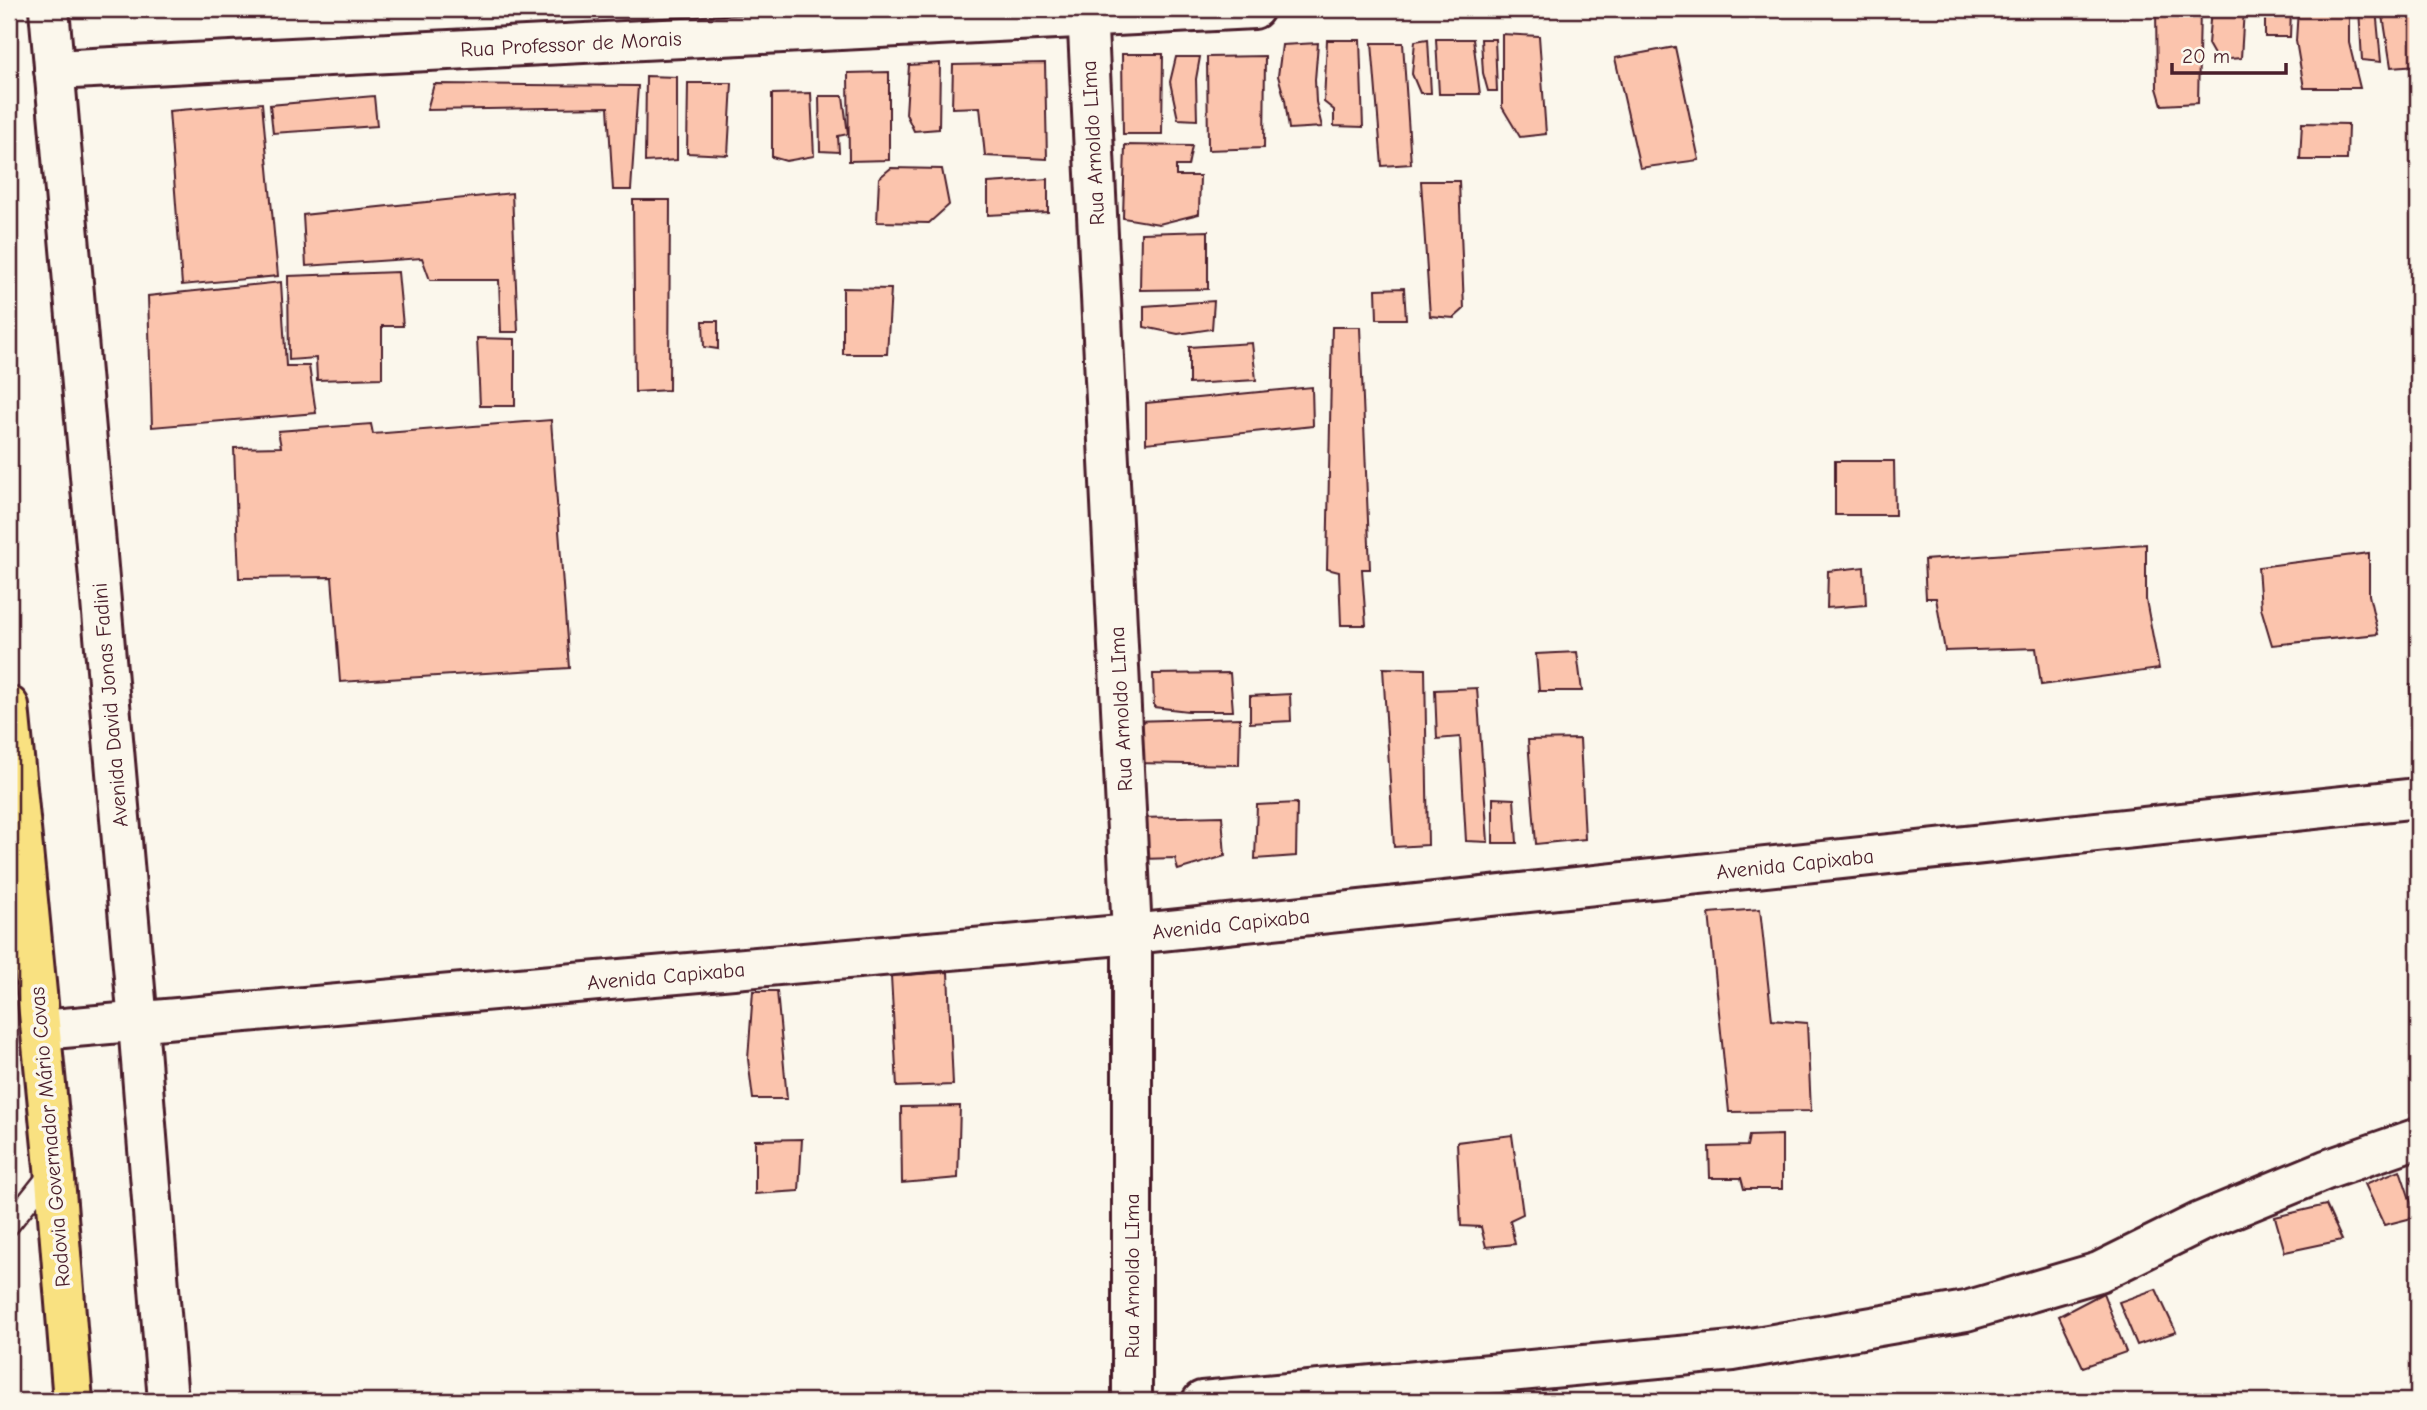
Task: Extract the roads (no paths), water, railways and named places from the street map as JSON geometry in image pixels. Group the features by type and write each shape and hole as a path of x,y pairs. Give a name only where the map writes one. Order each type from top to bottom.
{"highway":[{"name":"Rodovia Governador Mário Covas","path":"9,706 54,1167 73,1401"}],"street":[{"name":"Avenida David Jonas Fadini","path":"49,9 138,1023 168,1401"},
{"name":"Rua Professor de Morais","path":"54,70 1087,13 1254,9"},
{"name":"Rua Arnoldo LIma","path":"1087,13 1132,934 1132,1401"},
{"name":"Avenida Capixaba","path":"41,1030 1132,934 2418,798"},
{"path":"1202,1401 1733,1351 1966,1311 2099,1272 2200,1222 2326,1170 2418,1138"}],"lane":[{"path":"9,1225 54,1167"}]}
